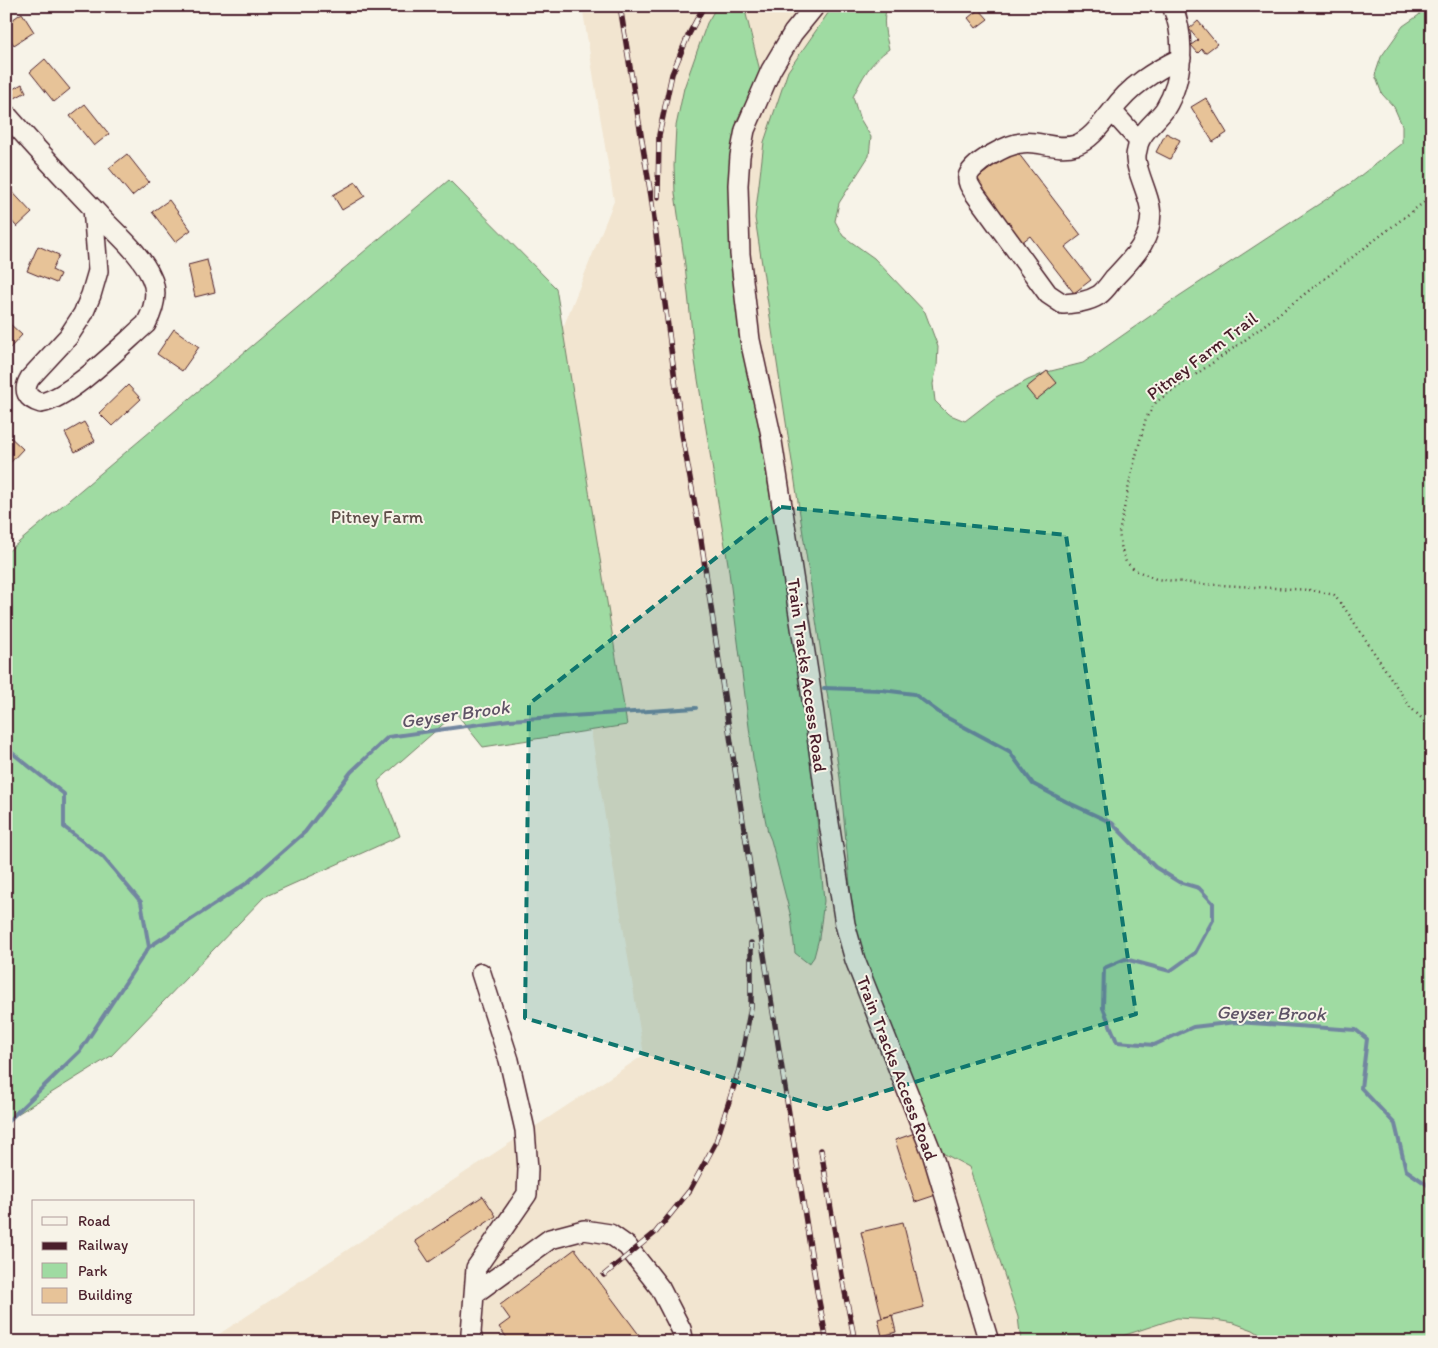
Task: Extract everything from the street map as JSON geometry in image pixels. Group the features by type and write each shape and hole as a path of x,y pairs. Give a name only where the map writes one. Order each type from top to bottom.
{"street":[{"name":"Train Tracks Access Road","path":"815,6 793,33 771,70 745,130 740,156 738,185 740,254 750,340 771,435 810,685 828,824 845,924 855,960 932,1153 989,1342"},
{"path":"1172,6 1177,16 1181,58 1174,88 1165,108 1139,141 1136,156 1150,207 1151,224 1145,242 1100,295 1082,302 1063,304 1048,294 968,182 968,175 975,165 999,151 1021,142 1054,146 1075,145 1092,135 1130,89 1159,69 1181,58"},
{"path":"1112,111 1139,141"},
{"path":"6,114 34,147 93,208 138,256 152,278 156,294 153,312 146,324 76,384 47,402 41,403 30,397 26,392 26,385 73,329 83,314 96,279 98,271 93,208"},
{"path":"473,1342 471,1333 476,1268 527,1194 525,1130 509,1060 481,973"},
{"path":"474,1294 550,1239 584,1230 610,1234 627,1246 660,1288 681,1329 684,1342"}],"path":[{"name":"Pitney Farm Trail","path":"1432,196 1242,343 1156,402 1146,418 1131,475 1119,533 1122,552 1126,562 1135,570 1156,579 1201,584 1311,590 1334,595 1410,707 1432,728"}],"highlighted area":[{"path":"781,507 1066,535 1136,1014 827,1109 525,1018 529,704"}],"shaded area":[{"path":"582,6 869,6 779,154 1240,1245 1352,1342 207,1342 644,1055 536,395 614,201"}],"green space":[{"path":"717,6 744,6 760,71 754,88 737,120 733,148 747,357 799,669 816,807 824,901 819,938 814,957 809,964 795,953 791,917 768,833 753,758 728,564 695,361 675,193 676,126 684,88 707,23"},
{"path":"833,6 888,6 884,22 889,49 868,70 853,97 859,117 871,137 869,156 839,203 835,221 843,236 874,258 925,312 938,347 937,367 933,384 935,401 948,414 965,421 996,397 1028,380 1047,372 1083,363 1179,296 1351,183 1402,143 1402,125 1394,107 1382,94 1375,75 1381,57 1403,26 1419,15 1423,6 1432,6 1432,1342 1272,1342 1253,1330 1234,1323 1177,1318 1104,1342 1021,1342 1018,1317 969,1167 937,1150 850,945 850,884 840,778 755,218 764,142 788,71"},
{"name":"Pitney Farm","path":"449,180 556,288 627,725 483,747 456,713 378,781 400,836 264,897 111,1056 6,1121 6,553"}],"building":[{"path":"1038,6 1052,6 1043,13"},
{"path":"979,9 988,19 976,28 968,18"},
{"path":"22,13 34,32 14,45 6,33 6,24"},
{"path":"1198,21 1217,44 1205,53 1202,49 1198,53 1191,45 1198,40 1189,29"},
{"path":"45,59 70,89 54,102 30,72"},
{"path":"22,84 26,92 15,98 11,90"},
{"path":"1206,98 1227,133 1213,142 1191,107"},
{"path":"85,104 109,134 94,146 70,116"},
{"path":"1166,133 1180,140 1170,159 1156,152"},
{"path":"1015,149 1081,235 1065,247 1091,280 1074,293 1030,236 1021,243 974,181"},
{"path":"127,154 149,182 132,196 109,168"},
{"path":"356,182 365,196 342,210 333,195"},
{"path":"6,185 32,213 17,227 6,215"},
{"path":"169,200 191,230 175,242 152,212"},
{"path":"38,246 59,255 52,270 60,274 56,283 27,271"},
{"path":"207,260 215,292 195,297 188,265"},
{"path":"9,323 22,335 10,348 6,344 6,326"},
{"path":"174,329 199,347 182,371 157,354"},
{"path":"1047,371 1057,383 1036,400 1026,388"},
{"path":"128,385 141,399 112,426 99,413"},
{"path":"84,422 95,441 75,452 65,433"},
{"path":"6,433 23,449 9,464 6,461"},
{"path":"915,1133 936,1195 915,1202 895,1140"},
{"path":"483,1196 496,1216 429,1262 415,1241"},
{"path":"903,1222 924,1307 882,1318 861,1232"},
{"path":"575,1249 640,1336 632,1342 510,1342 499,1327 510,1319 500,1305"},
{"path":"892,1315 896,1332 882,1336 878,1319"}],"waterway":[{"name":"Geyser Brook","path":"824,688 882,690 914,694 944,716 1009,751 1033,784 1112,823 1155,867 1179,882 1199,888 1213,903 1213,920 1195,953 1170,971 1125,959 1104,968 1103,1008 1117,1042 1154,1045 1193,1027 1236,1022 1356,1030 1367,1039 1361,1088 1395,1124 1406,1170 1432,1188"},
{"name":"Geyser Brook","path":"6,1123 80,1051 149,947 247,883 305,832 351,772 388,737 509,720 696,708"},
{"path":"6,748 64,794 64,827 103,857 141,902 149,947"}],"railway":[{"path":"620,6 651,196 682,434 700,533 738,790 817,1291 827,1342"},
{"path":"658,197 659,135 672,74 688,36 704,6"},
{"path":"604,1275 656,1232 690,1190 716,1142 739,1070 751,1007 751,943"},
{"path":"821,1150 855,1342"}]}
